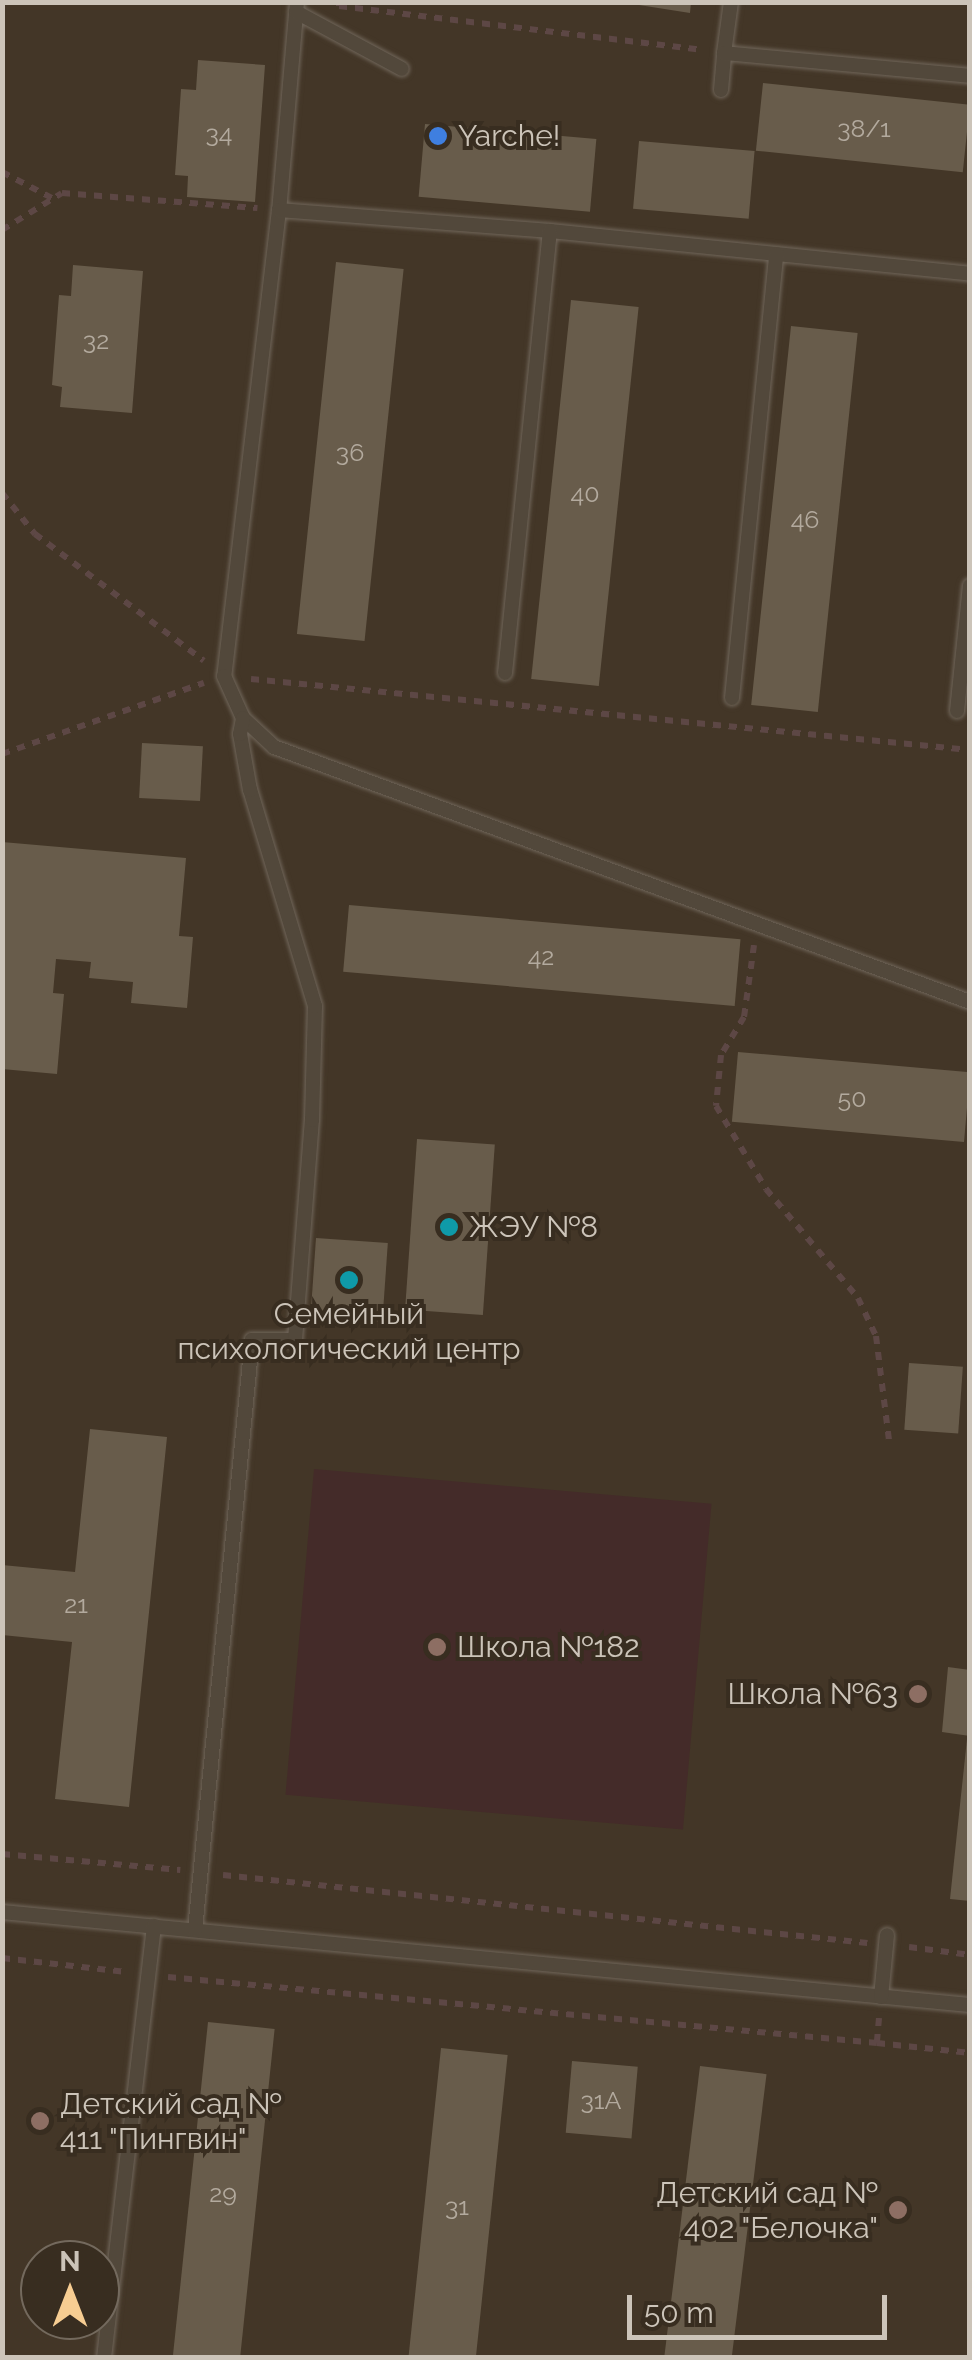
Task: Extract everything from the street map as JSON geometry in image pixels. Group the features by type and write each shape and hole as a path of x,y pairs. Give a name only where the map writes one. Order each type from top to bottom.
{"lane":[{"path":"720,90 731,2"},
{"path":"402,69 297,7 278,210 224,676 242,718 274,747 970,1002"},
{"path":"724,53 970,76"},
{"path":"278,210 550,230 970,274"},
{"path":"505,673 550,230"},
{"path":"732,698 776,254"},
{"path":"957,711 970,586"},
{"path":"195,1930 252,1340 295,1340 312,1120 315,1006 250,790 240,734 242,718"},
{"path":"2,1912 970,2005"},
{"path":"104,2358 154,1926"},
{"path":"881,1997 886,1940"}],"path":[{"path":"339,2 339,6 724,53"},
{"path":"2,172 53,199"},
{"path":"2,230 62,193 278,210"},
{"path":"2,493 35,534 224,676"},
{"path":"2,754 224,676 970,750"},
{"path":"757,924 744,1017 721,1054 716,1106 766,1189 858,1298 876,1336 889,1441"},
{"path":"2,1854 886,1940 970,1955"},
{"path":"2,1958 970,2053"},
{"path":"876,2043 881,1997"}],"shaded area":[{"path":"314,1469 711,1504 683,1830 286,1795"}],"building":[{"path":"620,2 691,2 690,13"},
{"path":"198,60 265,65 255,202 187,197 188,176 175,175 181,89 196,90"},
{"path":"763,83 970,105 963,172 756,151"},
{"path":"425,124 596,139 590,212 419,197"},
{"path":"639,141 755,151 749,219 633,209"},
{"path":"336,262 404,269 365,641 297,634"},
{"path":"73,265 143,271 132,413 60,407 62,387 52,385 59,295 71,296"},
{"path":"571,300 639,307 599,686 531,679"},
{"path":"791,326 858,333 818,712 751,705"},
{"path":"142,743 203,746 200,801 139,798"},
{"path":"2,842 186,858 179,936 193,937 187,1008 131,1003 133,982 89,978 91,962 56,959 53,993 64,994 57,1074 2,1069"},
{"path":"349,905 741,939 735,1006 343,972"},
{"path":"738,1052 970,1072 964,1142 732,1122"},
{"name":"ЖЭУ №8","path":"417,1139 495,1144 483,1315 405,1310"},
{"name":"Семейный психологический центр","path":"316,1238 388,1243 382,1322 310,1317"},
{"path":"909,1363 963,1367 958,1434 904,1430"},
{"path":"90,1429 167,1437 129,1807 55,1799 72,1642 2,1635 2,1565 75,1572"},
{"path":"948,1667 970,1670 970,1736 942,1732"},
{"path":"970,1739 970,1901 950,1899"},
{"path":"208,2022 275,2029 240,2358 173,2358"},
{"path":"441,2048 508,2055 476,2358 408,2358"},
{"path":"572,2061 638,2067 631,2138 566,2133"},
{"path":"700,2066 767,2074 732,2358 664,2358"}],"place":[{"name":"Yarche!","path":"438,136"},
{"name":"ЖЭУ №8","path":"449,1227"},
{"name":"Семейный психологический центр","path":"349,1280"},
{"name":"Школа №182","path":"437,1647"},
{"name":"Школа №63","path":"918,1694"},
{"name":"Детский сад № 411 \"Пингвин\"","path":"40,2121"},
{"name":"Детский сад № 402 \"Белочка\"","path":"898,2210"}]}
